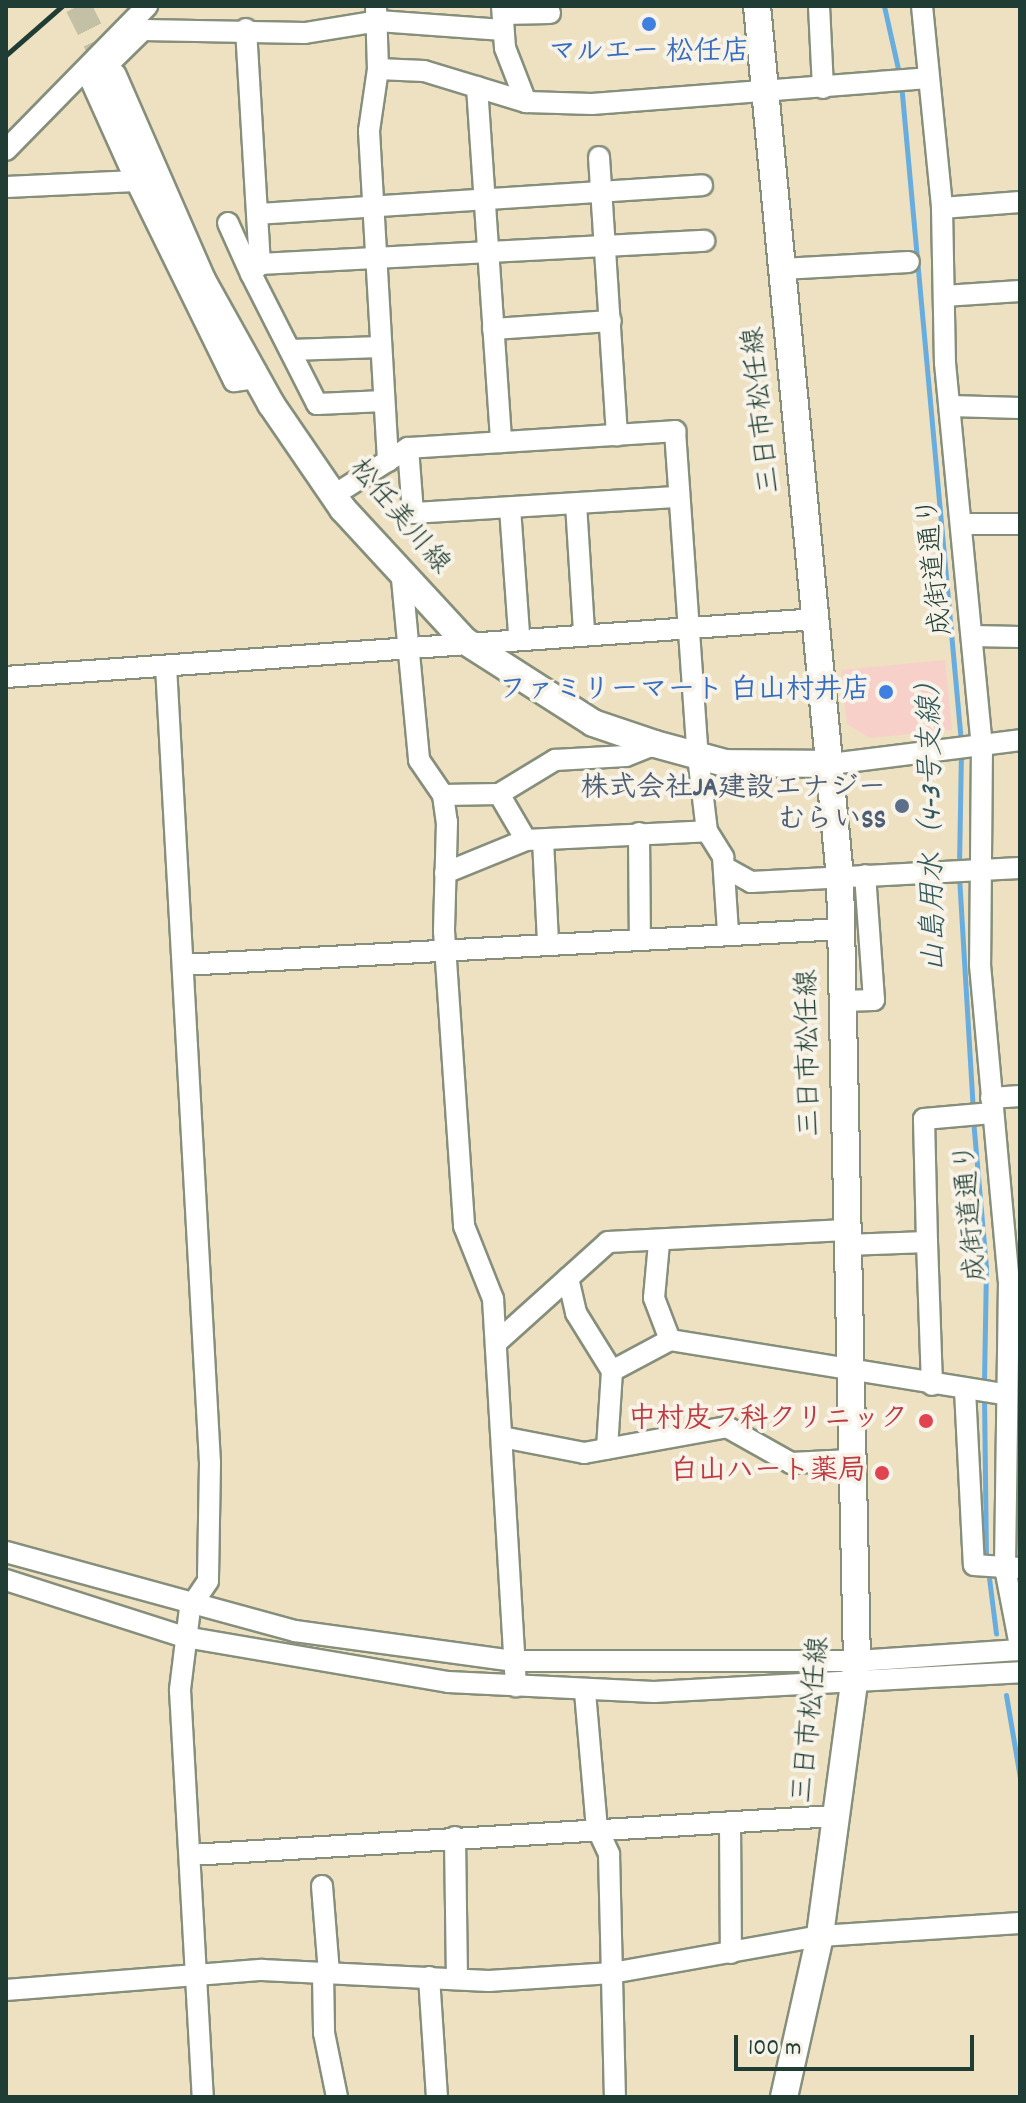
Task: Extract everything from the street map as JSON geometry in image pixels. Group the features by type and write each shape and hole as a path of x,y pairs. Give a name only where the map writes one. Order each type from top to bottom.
{"main road":[{"name":"三日市松任線","path":"757,6 831,764 853,876 841,929 854,1672 820,1936 784,2097"},
{"name":"松任美川線","path":"113,76 202,280 257,378 334,495 402,579 465,641 593,723 655,744 698,756 831,764"}],"street":[{"path":"6,150 147,6"},
{"path":"819,6 823,88"},
{"name":"成街道通り","path":"922,6 942,208 950,406 972,636 964,868 1014,1319 984,1392 1000,1565 1020,1648"},
{"path":"257,378 234,381 136,181 91,81 143,30 331,32 377,14 503,17 550,13"},
{"path":"377,14 378,69 369,131 388,461"},
{"path":"503,17 526,102"},
{"path":"246,29 258,214 256,269"},
{"path":"378,69 424,71 526,102 765,95 928,78"},
{"path":"477,87 501,442"},
{"path":"599,157 604,192 617,435"},
{"path":"6,187 136,181"},
{"path":"258,214 373,209 702,185"},
{"path":"942,208 1020,202"},
{"path":"228,223 256,269 317,404 384,401"},
{"path":"256,269 376,257 704,241"},
{"path":"782,269 909,262"},
{"path":"944,296 1020,291"},
{"path":"493,329 611,321"},
{"path":"290,350 381,347"},
{"path":"950,406 1020,408"},
{"path":"334,495 408,448 675,431 698,756 707,831 724,867 728,933"},
{"path":"408,448 413,513 678,497"},
{"path":"576,504 584,632"},
{"path":"510,508 519,635"},
{"path":"962,524 1020,524"},
{"path":"402,579 414,648 419,760 443,795 448,949 464,1226 493,1299 516,1686"},
{"path":"6,677 414,648 519,635 817,619"},
{"path":"972,636 1020,637"},
{"path":"166,666 210,1463 208,1581 190,1608 180,1690 203,2097"},
{"path":"831,764 1020,740"},
{"path":"443,795 499,794 555,760 626,756 655,744"},
{"path":"499,794 511,826 534,840"},
{"path":"445,873 534,840 707,831"},
{"path":"639,833 640,938"},
{"path":"534,840 548,943"},
{"path":"724,867 751,882 964,868 1020,868"},
{"path":"842,1001 874,1000 853,876"},
{"path":"183,965 841,929"},
{"path":"932,1385 924,1119 962,1116 1020,1096"},
{"path":"496,1343 608,1242 846,1238 927,1242"},
{"path":"659,1243 654,1298 670,1340"},
{"path":"568,1278 576,1313 612,1371 607,1449"},
{"path":"612,1371 670,1340 984,1392 974,1565 1000,1565"},
{"path":"502,1437 584,1453 727,1427 791,1463 851,1460"},
{"path":"6,1552 190,1608 295,1631 513,1661 854,1672 1020,1672"},
{"path":"6,1580 185,1637 345,1668 585,1692 854,1672 1020,1648"},
{"path":"585,1692 597,1828 609,1854 615,2097"},
{"path":"191,1855 597,1828 835,1816"},
{"path":"730,1822 731,1953"},
{"path":"455,1837 457,1979"},
{"path":"322,1886 326,1973 324,2033 337,2097"},
{"path":"6,1990 196,1974 326,1973 457,1979 612,1973 820,1936 1020,1923"},
{"path":"429,1977 437,2097"}],"shaded area":[{"path":"945,660 952,730 870,738 847,724 841,670"}],"waterway":[{"name":"山島用水（4-3号支線）","path":"884,6 899,73"},
{"name":"山島用水（4-3号支線）","path":"901,83 961,742"},
{"name":"山島用水（4-3号支線）","path":"959,866 961,752"},
{"path":"959,876 973,1109"},
{"name":"山島用水（4-3号支線）","path":"973,1119 986,1267 984,1385"},
{"name":"山島用水（4-3号支線）","path":"984,1395 986,1560"},
{"name":"山島用水（4-3号支線）","path":"988,1570 996,1633"},
{"name":"山島用水（4-3号支線）","path":"1006,1695 1020,1778"}],"tunnel":[{"path":"78,6 112,74"}],"railway":[{"path":"6,55 62,6"}],"place":[{"name":"マルエー 松任店","path":"649,24"},
{"name":"ファミリーマート 白山村井店","path":"886,692"},
{"name":"株式会社JA建設エナジー むらいSS","path":"902,806"},
{"name":"中村皮フ科クリニック","path":"926,1421"},
{"name":"白山ハート薬局","path":"882,1473"}]}
